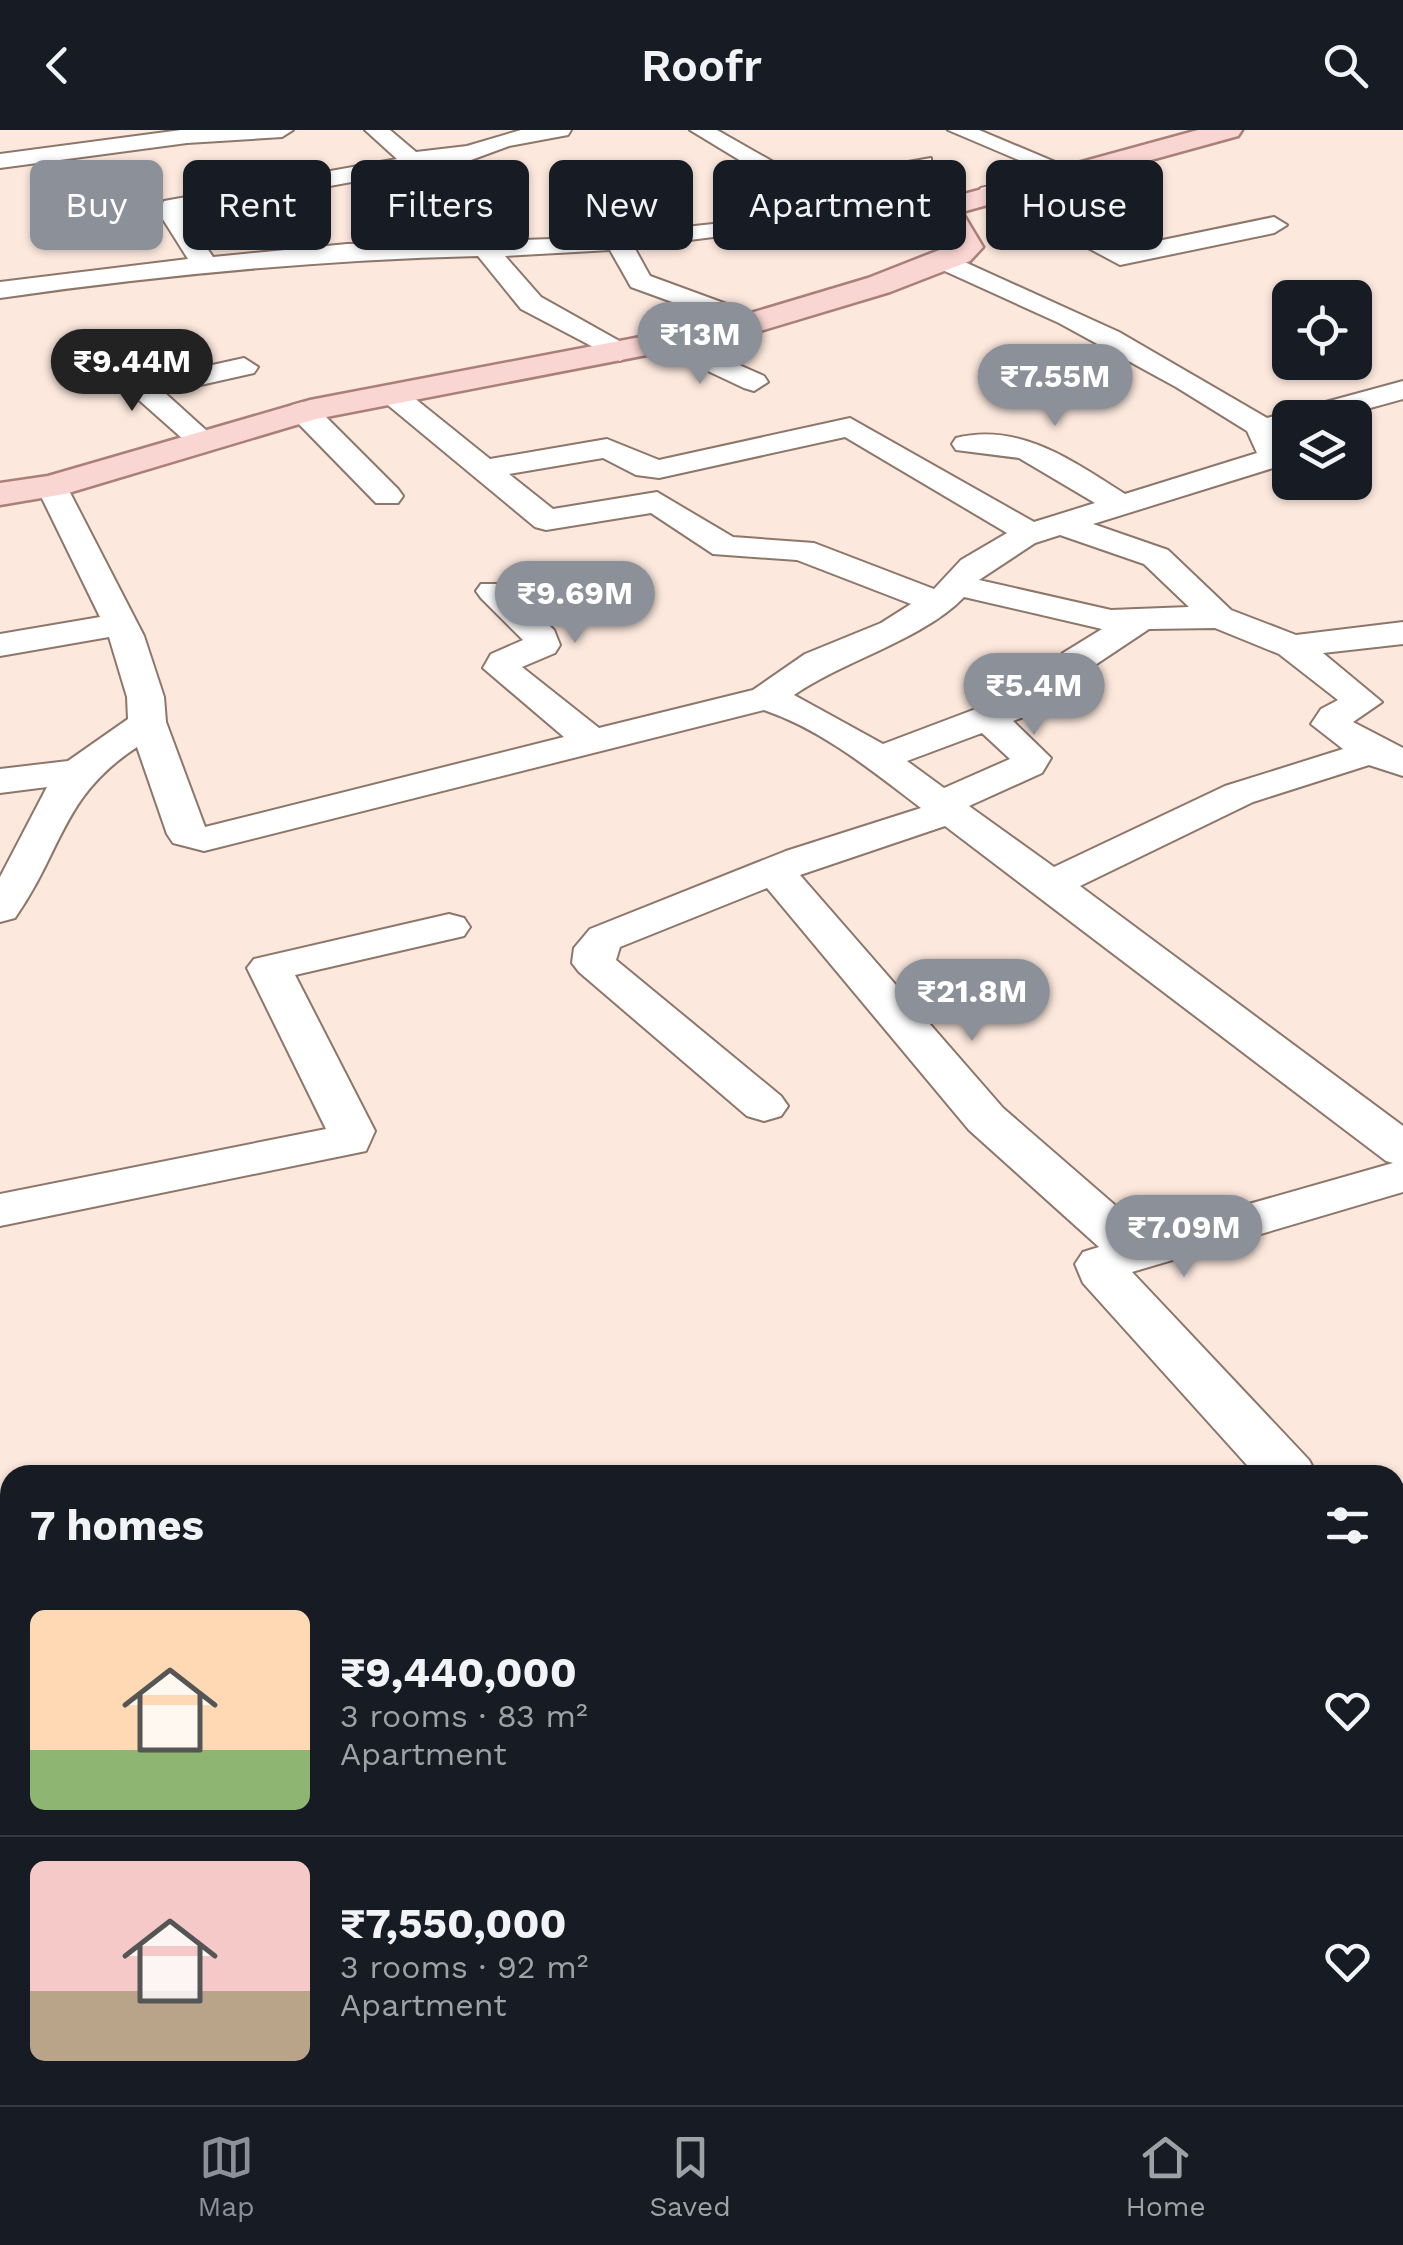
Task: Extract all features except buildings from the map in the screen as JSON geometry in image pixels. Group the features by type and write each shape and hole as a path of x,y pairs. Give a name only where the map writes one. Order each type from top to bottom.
{"main road":[{"path":"1114,160 1230,130"},
{"path":"0,494 52,486 303,412 620,353 752,323 947,262 965,250"}],"street":[{"path":"0,161 187,136 282,130"},
{"path":"376,130 412,160"},
{"path":"420,160 471,153 503,140 560,130"},
{"path":"701,130 752,160"},
{"path":"959,130 1036,160"},
{"path":"231,136 253,160"},
{"path":"890,151 914,160"},
{"path":"183,204 173,206 171,212 183,231"},
{"path":"1163,248 1274,226"},
{"path":"195,250 204,265"},
{"path":"0,258 8,289 204,265 388,250"},
{"path":"486,250 531,303 620,353"},
{"path":"623,250 640,281 752,323"},
{"path":"1107,250 1120,257 1155,250"},
{"path":"947,262 1035,299 1272,421"},
{"path":"669,342 754,382"},
{"path":"97,348 147,388 202,442"},
{"path":"147,388 244,367"},
{"path":"1366,400 1403,390"},
{"path":"393,394 546,520 658,502 724,547 802,550 948,594 1111,620 1218,617"},
{"path":"303,412 350,454 386,496"},
{"path":"1272,426 1261,432 1272,452"},
{"path":"486,469 607,448 647,468 660,469 850,427 1022,526 1026,535"},
{"path":"966,444 994,442 1021,446 1121,505"},
{"path":"52,486 118,624 148,700 147,722 187,834 194,838 766,698 818,662 892,630 948,594 973,567 1026,535 1272,458"},
{"path":"1061,524 1156,558 1218,617 1292,646 1364,702 1334,717 1330,724 1389,758"},
{"path":"493,591 542,638 542,645 504,662 501,668 594,743"},
{"path":"878,759 990,720 1039,698 1076,662 1140,620"},
{"path":"0,645 118,624"},
{"path":"1292,646 1403,632"},
{"path":"766,698 791,706 878,759 1053,883 1403,1150"},
{"path":"764,1106 594,962 596,948 605,938 946,808 1028,765 1032,758 990,720"},
{"path":"0,781 80,770 124,744 147,722"},
{"path":"1053,883 1238,794 1389,758"},
{"path":"0,909 12,894 60,798 80,770"},
{"path":"774,871 986,1119 1136,1251"},
{"path":"0,1210 348,1140 351,1131 270,968 450,927"},
{"path":"1344,1106 1403,1103"},
{"path":"1280,1465 1102,1272 1101,1264 1108,1258 1403,1176"}]}
